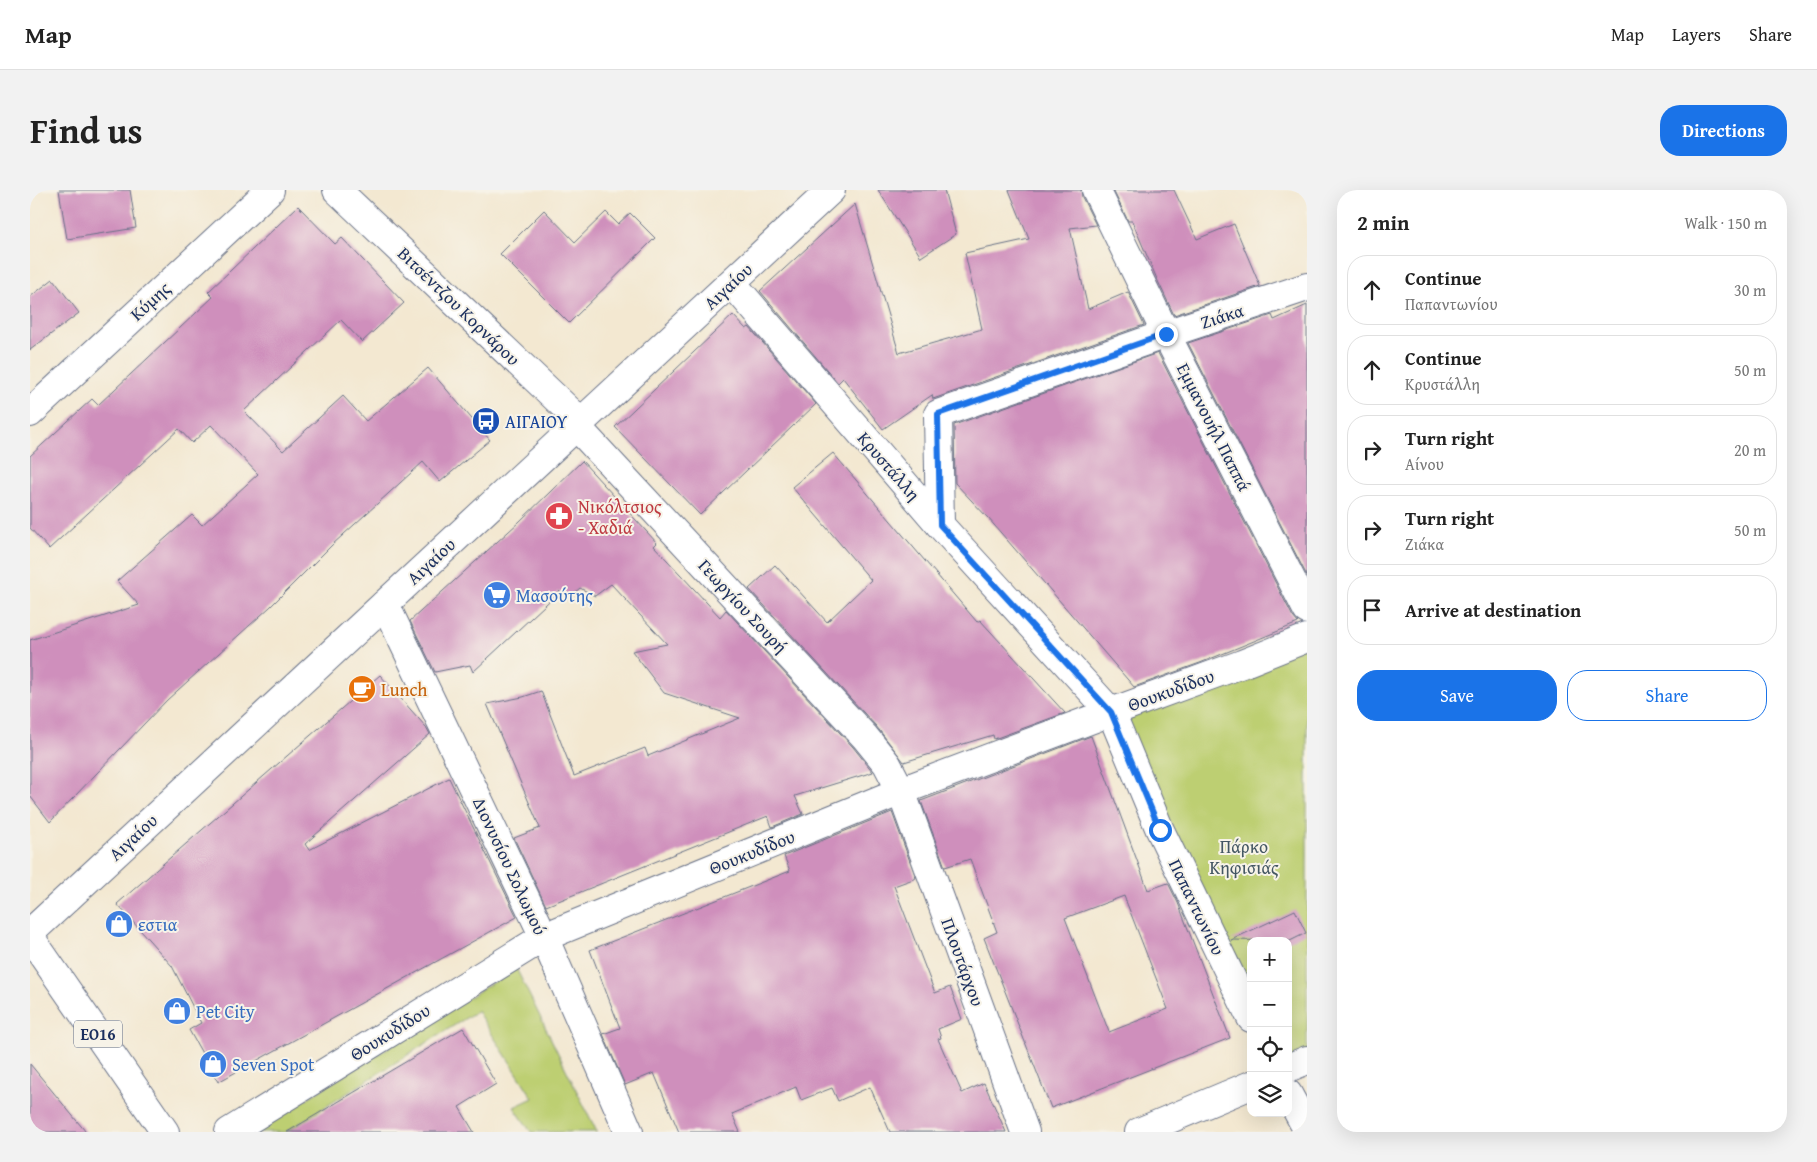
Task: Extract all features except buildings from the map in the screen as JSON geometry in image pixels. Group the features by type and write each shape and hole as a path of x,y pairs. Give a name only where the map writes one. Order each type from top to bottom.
{"street":[{"name":"Κύμης","path":"30,413 270,190"},
{"name":"Βιτσέντζου Κορνάρου","path":"337,190 579,424"},
{"name":"Αιγαίου","path":"30,933 831,190"},
{"name":"Εμμανουήλ Παππά","path":"1096,190 1166,334 1307,610"},
{"name":"Κρυστάλλη","path":"732,282 940,525 1111,712"},
{"name":"Ζιάκα","path":"940,525 938,414 1307,287"},
{"name":"Γεωργίου Σουρή","path":"579,424 865,738 887,764 901,791"},
{"name":"Διονυσίου Σολωμού","path":"385,604 544,937 629,1132"},
{"name":"Θουκυδίδου","path":"228,1132 544,937 901,791 1307,638"},
{"name":"Παπαντωνίου","path":"1111,712 1160,830 1247,1010"},
{"name":"Πλουτάρχου","path":"901,791 1025,1132"},
{"name":"ΕΟ16","path":"30,937 165,1132"},
{"path":"1292,1066 1307,1060"},
{"path":"1138,1132 1247,1087"},
{"path":"1292,1102 1307,1130"}],"green space":[{"name":"Πάρκο Κηφισιάς","path":"1307,638 1307,1060 1292,1066 1292,937 1247,937 1247,1009 1111,712"},
{"path":"516,968 597,1132 531,1132 514,1107 533,1098 477,1011 286,1132 253,1132"}],"place":[{"name":"ΑΙΓΑΙΟΥ","path":"486,421"},
{"name":"Νικόλτσιος - Χαδιά","path":"559,516"},
{"name":"Μασούτης","path":"497,595"},
{"name":"Lunch","path":"362,689"},
{"name":"εστια","path":"119,924"},
{"name":"Pet City","path":"177,1011"},
{"name":"Seven Spot","path":"213,1064"}],"route":[{"path":"1160,830 1111,712 940,525 938,414 1166,334"}]}
